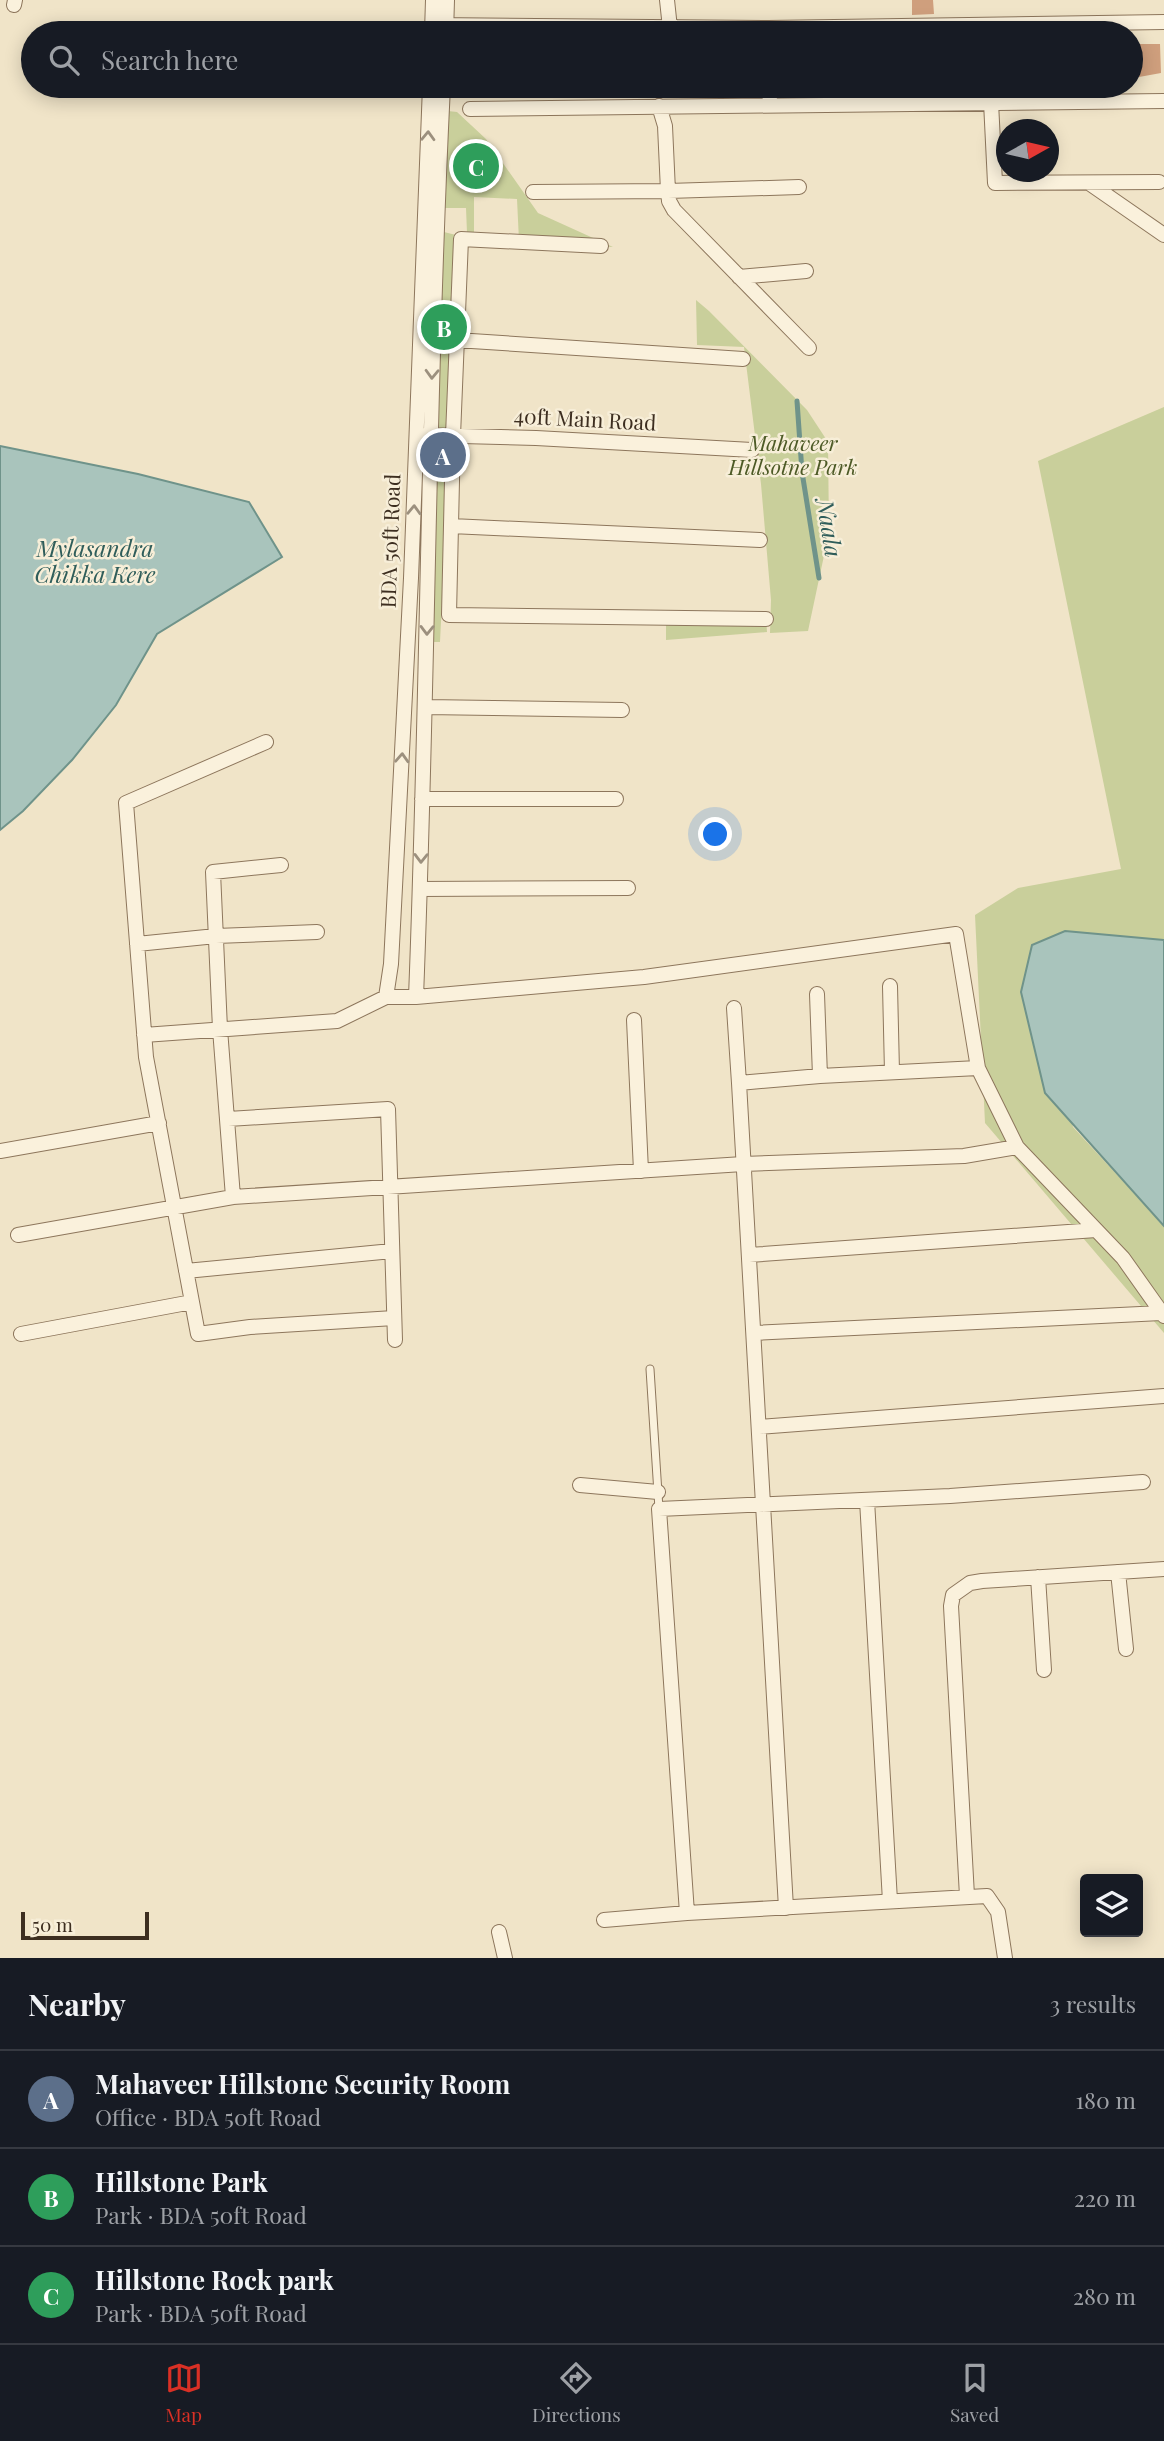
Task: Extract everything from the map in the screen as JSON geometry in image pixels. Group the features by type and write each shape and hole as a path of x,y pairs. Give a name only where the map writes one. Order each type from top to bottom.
{"street":[{"path":"433,0 437,21"},
{"path":"441,21 447,0"},
{"path":"667,0 669,21"},
{"path":"1143,22 1164,22"},
{"name":"BDA 50ft Road","path":"416,997 426,707 423,435 430,98"},
{"name":"BDA 50ft Road","path":"386,997 391,964 409,620 423,435 442,98"},
{"path":"770,98 770,105"},
{"path":"470,109 1164,101"},
{"path":"991,102 995,183 1159,182"},
{"path":"659,106 666,126 668,191 674,210 809,348"},
{"path":"1089,183 1164,235"},
{"path":"533,192 799,187"},
{"path":"601,246 461,239 449,615 766,619"},
{"path":"739,277 806,271"},
{"path":"456,340 743,359"},
{"name":"40ft Main Road","path":"423,435 752,450"},
{"path":"451,526 760,540"},
{"path":"426,707 622,710"},
{"path":"266,742 126,803 146,1057 198,1334 250,1327 394,1318"},
{"path":"422,799 616,799"},
{"path":"233,1197 220,1029 213,872 282,865"},
{"path":"420,889 628,888"},
{"path":"137,944 216,936 317,932"},
{"path":"144,1035 337,1021 386,997 416,997 644,977 956,934 978,1068 1017,1147 1123,1258 1162,1315"},
{"path":"890,986 892,1072"},
{"path":"817,994 820,1076"},
{"path":"734,1008 786,1908"},
{"path":"634,1020 641,1171"},
{"path":"738,1083 978,1068"},
{"path":"228,1119 388,1110 395,1340"},
{"path":"0,1151 159,1123"},
{"path":"18,1236 233,1197 743,1164 964,1156 1017,1147"},
{"path":"749,1255 1096,1230"},
{"path":"186,1271 392,1251"},
{"path":"21,1334 192,1301"},
{"path":"754,1334 1162,1315"},
{"path":"759,1427 1164,1396"},
{"path":"687,1913 659,1509 867,1500 1143,1482"},
{"path":"580,1485 659,1492"},
{"path":"867,1500 890,1901"},
{"path":"967,1896 951,1605 953,1595 970,1583 1164,1569"},
{"path":"1118,1572 1126,1649"},
{"path":"1038,1577 1044,1670"},
{"path":"604,1920 987,1896 998,1912 1005,1958"},
{"path":"499,1932 505,1958"}],"lane":[{"path":"650,1369 659,1509"}],"green space":[{"path":"448,111 457,112 486,139 538,213 613,247 519,241 517,199 474,197 474,234 467,233 466,208 445,208"},
{"path":"444,232 456,235 453,436 430,435"},
{"name":"Mahaveer Hillsotne Park","path":"696,300 709,311 807,410 828,442 829,532 808,631 770,633 771,600 761,484 744,347 697,345"},
{"path":"1164,407 1164,940 1065,932 1032,945 1073,1127 1164,1226 1164,1333 985,1123 975,915 1018,888 1121,869 1038,461"},
{"path":"437,461 449,461 440,642 430,642"},
{"path":"766,619 767,632 666,640 666,622"}],"water":[{"name":"Mylasandra Chikka Kere","path":"0,446 138,474 249,502 282,557 157,634 116,705 72,760 23,811 0,830"},
{"path":"1065,931 1164,940 1164,1226 1045,1093 1021,992 1032,945"}],"building":[{"path":"912,0 933,0 934,14 912,15"},
{"path":"1143,44 1160,44 1161,73 1143,76"}],"waterway":[{"name":"Naala","path":"797,401 802,472 819,578"}],"place":[{"name":"Hillstone Rock park","path":"476,166"},
{"name":"Hillstone Park","path":"444,327"},
{"name":"Mahaveer Hillstone Security Room","path":"443,455"}]}
